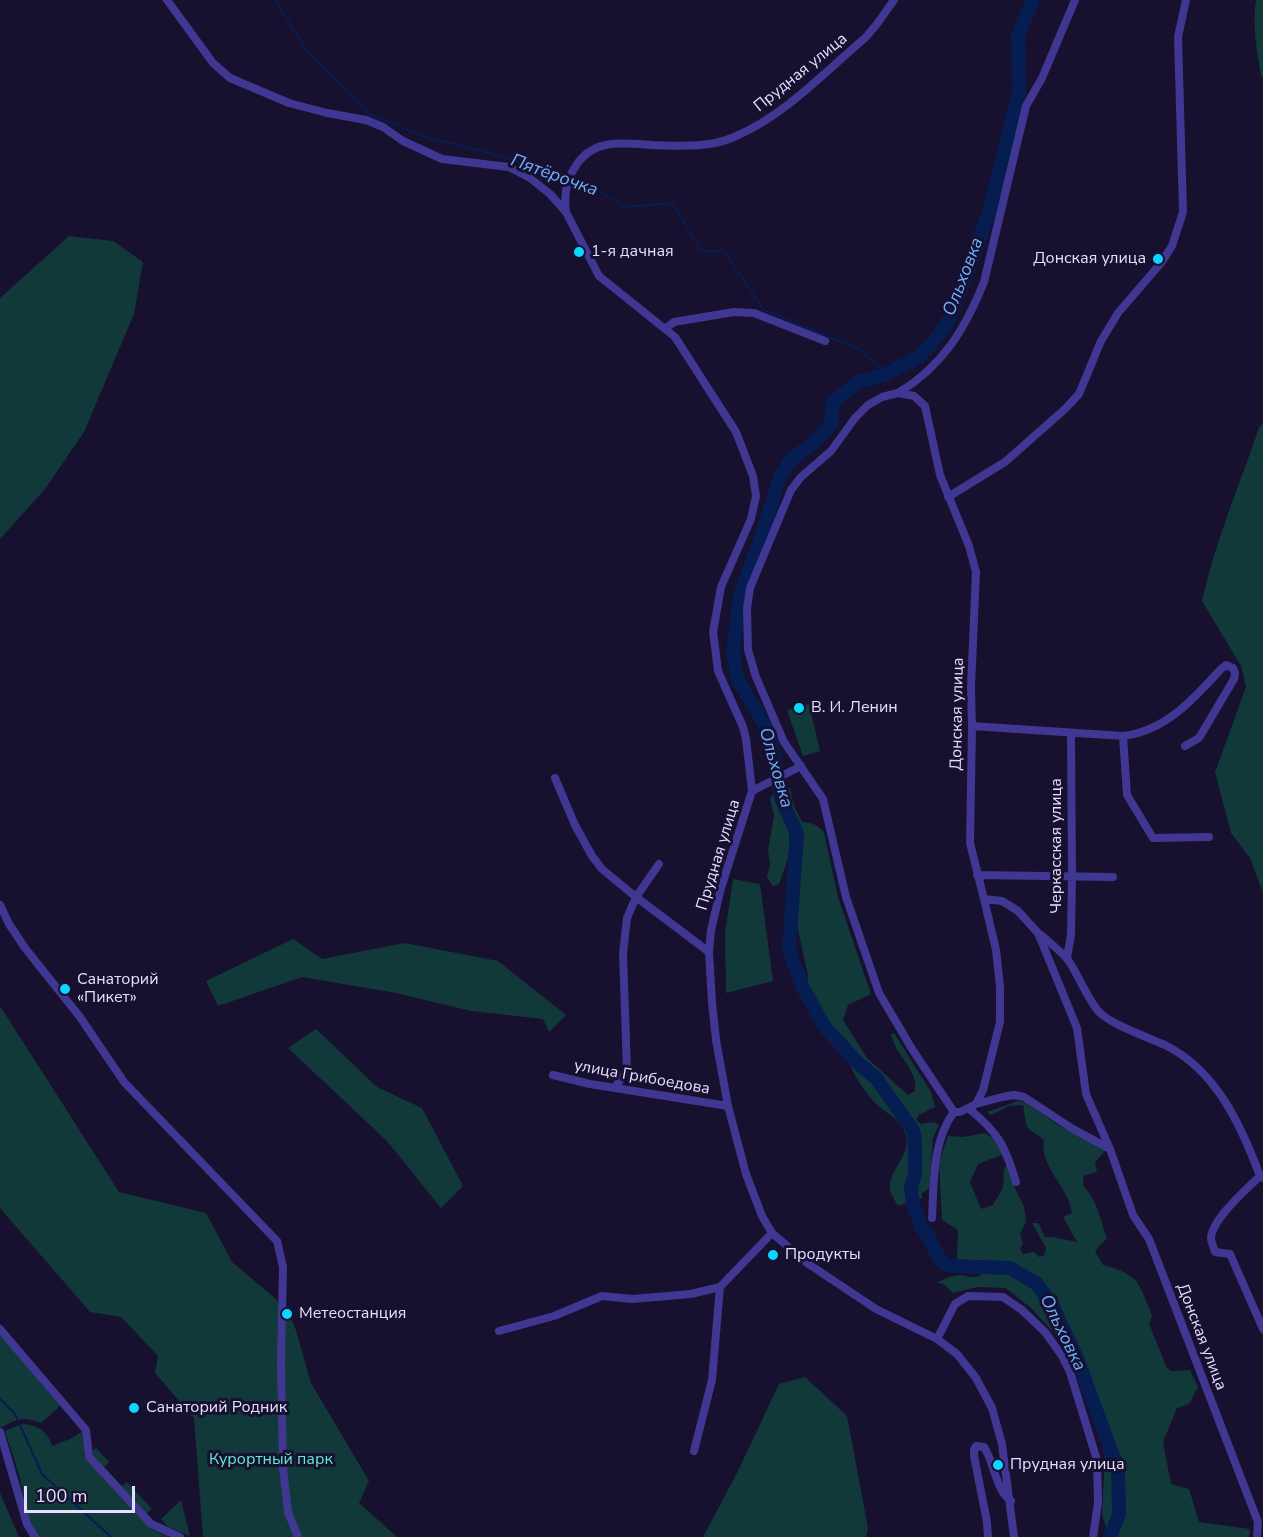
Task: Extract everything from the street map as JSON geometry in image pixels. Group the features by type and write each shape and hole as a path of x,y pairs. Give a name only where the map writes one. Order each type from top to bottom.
{"street":[{"name":"Прудная улица","path":"167,0 213,63 230,78 289,103 366,120 442,159 509,167 530,178 550,194 566,212 599,276 666,328 684,349 736,432 744,449 756,496 751,519 721,587 713,633 718,671 743,726 752,791 721,888 711,930 709,952 720,1073 728,1106 746,1174 762,1216 772,1233 807,1263 876,1309 938,1340 957,1354 976,1378 992,1408 1002,1444 1014,1537"},
{"name":"Прудная улица","path":"566,212 565,186 574,168 590,150 627,142 652,145 700,144 730,139 746,132 780,110 866,37 894,0"},
{"path":"954,1112 912,1049 879,993 846,897 823,799 784,742 756,677 748,650 747,609 750,588 791,490 801,477 831,451 855,418 868,405 882,397 898,393 919,380 937,362 974,308 984,282 1026,106 1042,78 1075,0"},
{"path":"948,497 1005,462 1072,402 1079,394 1101,341 1118,313 1161,263 1172,246 1183,212 1178,37 1186,0"},
{"path":"666,328 674,322 734,312 754,313 825,340"},
{"name":"Донская улица","path":"898,393 914,396 925,406 939,475 969,546 976,572 971,687 970,843 996,950 1000,986 1000,1022 983,1090 976,1104"},
{"path":"972,726 1071,734 1123,736 1141,734 1188,705 1226,665 1233,668 1234,679 1199,738 1185,746"},
{"name":"Черкасская улица","path":"1067,958 1071,935 1071,734"},
{"path":"1123,736 1127,795 1153,838 1209,837"},
{"path":"752,791 801,766"},
{"path":"555,778 575,825 602,869 709,952"},
{"path":"615,1087 627,1071 623,953 627,918 636,897 658,864"},
{"path":"977,875 1113,877"},
{"name":"Донская улица","path":"984,899 1002,901 1018,911 1038,933 1077,1028 1086,1095 1110,1149 1133,1215 1149,1239 1260,1521 1257,1537"},
{"path":"0,905 25,948 80,1017 124,1082 277,1241 283,1267 281,1364 283,1468 288,1512 298,1537"},
{"name":"Черкасская улица","path":"1038,933 1067,958 1099,1012 1168,1047 1198,1068 1216,1086 1245,1136 1262,1177 1233,1202 1217,1223 1211,1237 1215,1252 1230,1254 1263,1329"},
{"name":"улица Грибоедова","path":"553,1075 590,1084 728,1106"},
{"path":"954,1112 1014,1095 1024,1097 1073,1129 1110,1149"},
{"path":"968,1108 994,1132 1005,1147 1017,1182"},
{"path":"932,1218 937,1154 946,1122 954,1112"},
{"path":"500,1331 554,1316 602,1296 632,1299 691,1294 720,1287 772,1233"},
{"path":"694,1451 712,1380 720,1287"},
{"path":"938,1340 955,1304 968,1296 1003,1297 1022,1310 1045,1332 1070,1372 1097,1460 1098,1503 1093,1537"},
{"path":"0,1329 86,1430 89,1457 151,1524 180,1537"},
{"path":"0,1432 27,1524 35,1537"},
{"path":"988,1537 974,1456 976,1446 984,1447 988,1453 1002,1492 1011,1502"}],"green space":[{"path":"1256,0 1263,0 1263,78 1255,38"},
{"path":"69,236 113,241 143,262 134,314 84,432 45,489 0,539 0,298"},
{"path":"1263,423 1263,893 1250,858 1231,833 1215,772 1246,687 1241,666 1202,601 1220,536 1259,428"},
{"path":"809,704 820,751 803,756 787,710"},
{"path":"790,788 794,806 802,822 814,824 824,832 838,897 871,994 848,1005 843,1020 867,1058 908,1095 915,1091 915,1083 910,1069 893,1041 891,1034 894,1033 931,1092 935,1107 919,1115 916,1120 921,1124 934,1122 939,1125 933,1138 929,1189 922,1193 922,1198 898,1206 890,1190 890,1182 906,1147 907,1140 903,1128 898,1121 874,1102 862,1087 848,1060 845,1044 827,1023 806,985 808,975 795,917 801,838 783,789"},
{"path":"773,794 784,814 790,845 779,884 773,886 767,877 770,865 768,850 774,816 770,799"},
{"path":"733,879 760,884 773,981 726,993 725,933"},
{"path":"293,939 322,959 405,943 498,961 566,1015 549,1032 543,1019 471,1011 396,993 302,977 218,1006 206,981"},
{"name":"Курортный парк","path":"0,1006 119,1192 206,1213 232,1262 276,1299 294,1324 311,1383 369,1481 359,1503 397,1537 203,1537 194,1418 155,1373 158,1356 121,1317 90,1312 0,1208"},
{"path":"316,1029 377,1087 422,1108 463,1186 441,1208 387,1141 288,1048"},
{"path":"1018,1101 1026,1103 1058,1125 1106,1150 1095,1162 1097,1172 1083,1176 1084,1187 1095,1204 1107,1238 1095,1251 1103,1265 1124,1272 1136,1282 1152,1316 1149,1324 1167,1368 1171,1371 1190,1370 1198,1387 1189,1404 1177,1408 1163,1442 1171,1484 1189,1489 1199,1522 1250,1529 1249,1537 1106,1537 1108,1533 1102,1514 1105,1457 1099,1433 1104,1423 1075,1348 1065,1345 1032,1309 1006,1288 978,1287 953,1293 943,1284 937,1283 957,1275 979,1276 987,1264 957,1262 958,1230 942,1220 939,1162 948,1136 963,1137 985,1133 995,1140 1004,1154 978,1164 970,1182 981,1209 993,1205 1003,1188 1004,1169 1008,1164 1014,1186 1024,1207 1026,1222 1020,1234 1023,1244 1020,1249 1023,1254 1034,1252 1039,1257 1044,1255 1046,1248 1032,1223 1038,1223 1045,1237 1077,1242 1063,1217 1072,1213 1070,1203 1046,1159 1044,1141 1027,1126 1023,1105 1009,1106 991,1115 987,1112"},
{"path":"0,1333 60,1406 41,1423 29,1419 20,1420 0,1428"},
{"path":"805,1377 847,1416 868,1528 866,1537 703,1537 737,1473 779,1384"},
{"path":"22,1424 41,1430 48,1436 52,1446 82,1432 85,1457 151,1529 168,1537 38,1537 28,1514 5,1431"},
{"path":"96,1448 109,1462 104,1467 122,1486 127,1482 152,1509 146,1514 92,1456 91,1452"},
{"path":"0,1493 19,1537 0,1537"},
{"path":"181,1500 190,1536 167,1526 161,1519"}],"waterway":[{"name":"Пятёрочка","path":"275,0 308,52 369,114 428,138 483,151 567,178"},
{"name":"Ольховка","path":"1033,0 1018,34 1019,92 990,209 949,320 918,358 886,374 856,383 832,404 832,423 818,439 790,461 780,477 740,595 733,654 738,680 770,734 781,798 797,834 789,950 803,988 824,1026 859,1064 876,1078 913,1130 915,1141 915,1174 911,1188 913,1204 922,1228 941,1261 950,1266 1010,1268 1037,1284 1052,1305 1076,1356 1118,1469 1119,1514 1110,1537"},
{"name":"Пятёрочка","path":"572,180 594,188 624,207 673,203 701,251 724,251 764,310 859,349 886,374"},
{"path":"0,1399 15,1414 42,1474 111,1537"}],"place":[{"name":"1-я дачная","path":"579,252"},
{"name":"Донская улица","path":"1158,259"},
{"name":"В. И. Ленин","path":"799,708"},
{"name":"Санаторий «Пикет»","path":"65,989"},
{"name":"Продукты","path":"773,1255"},
{"name":"Метеостанция","path":"287,1314"},
{"name":"Санаторий Родник","path":"134,1408"},
{"name":"Прудная улица","path":"998,1465"}]}
